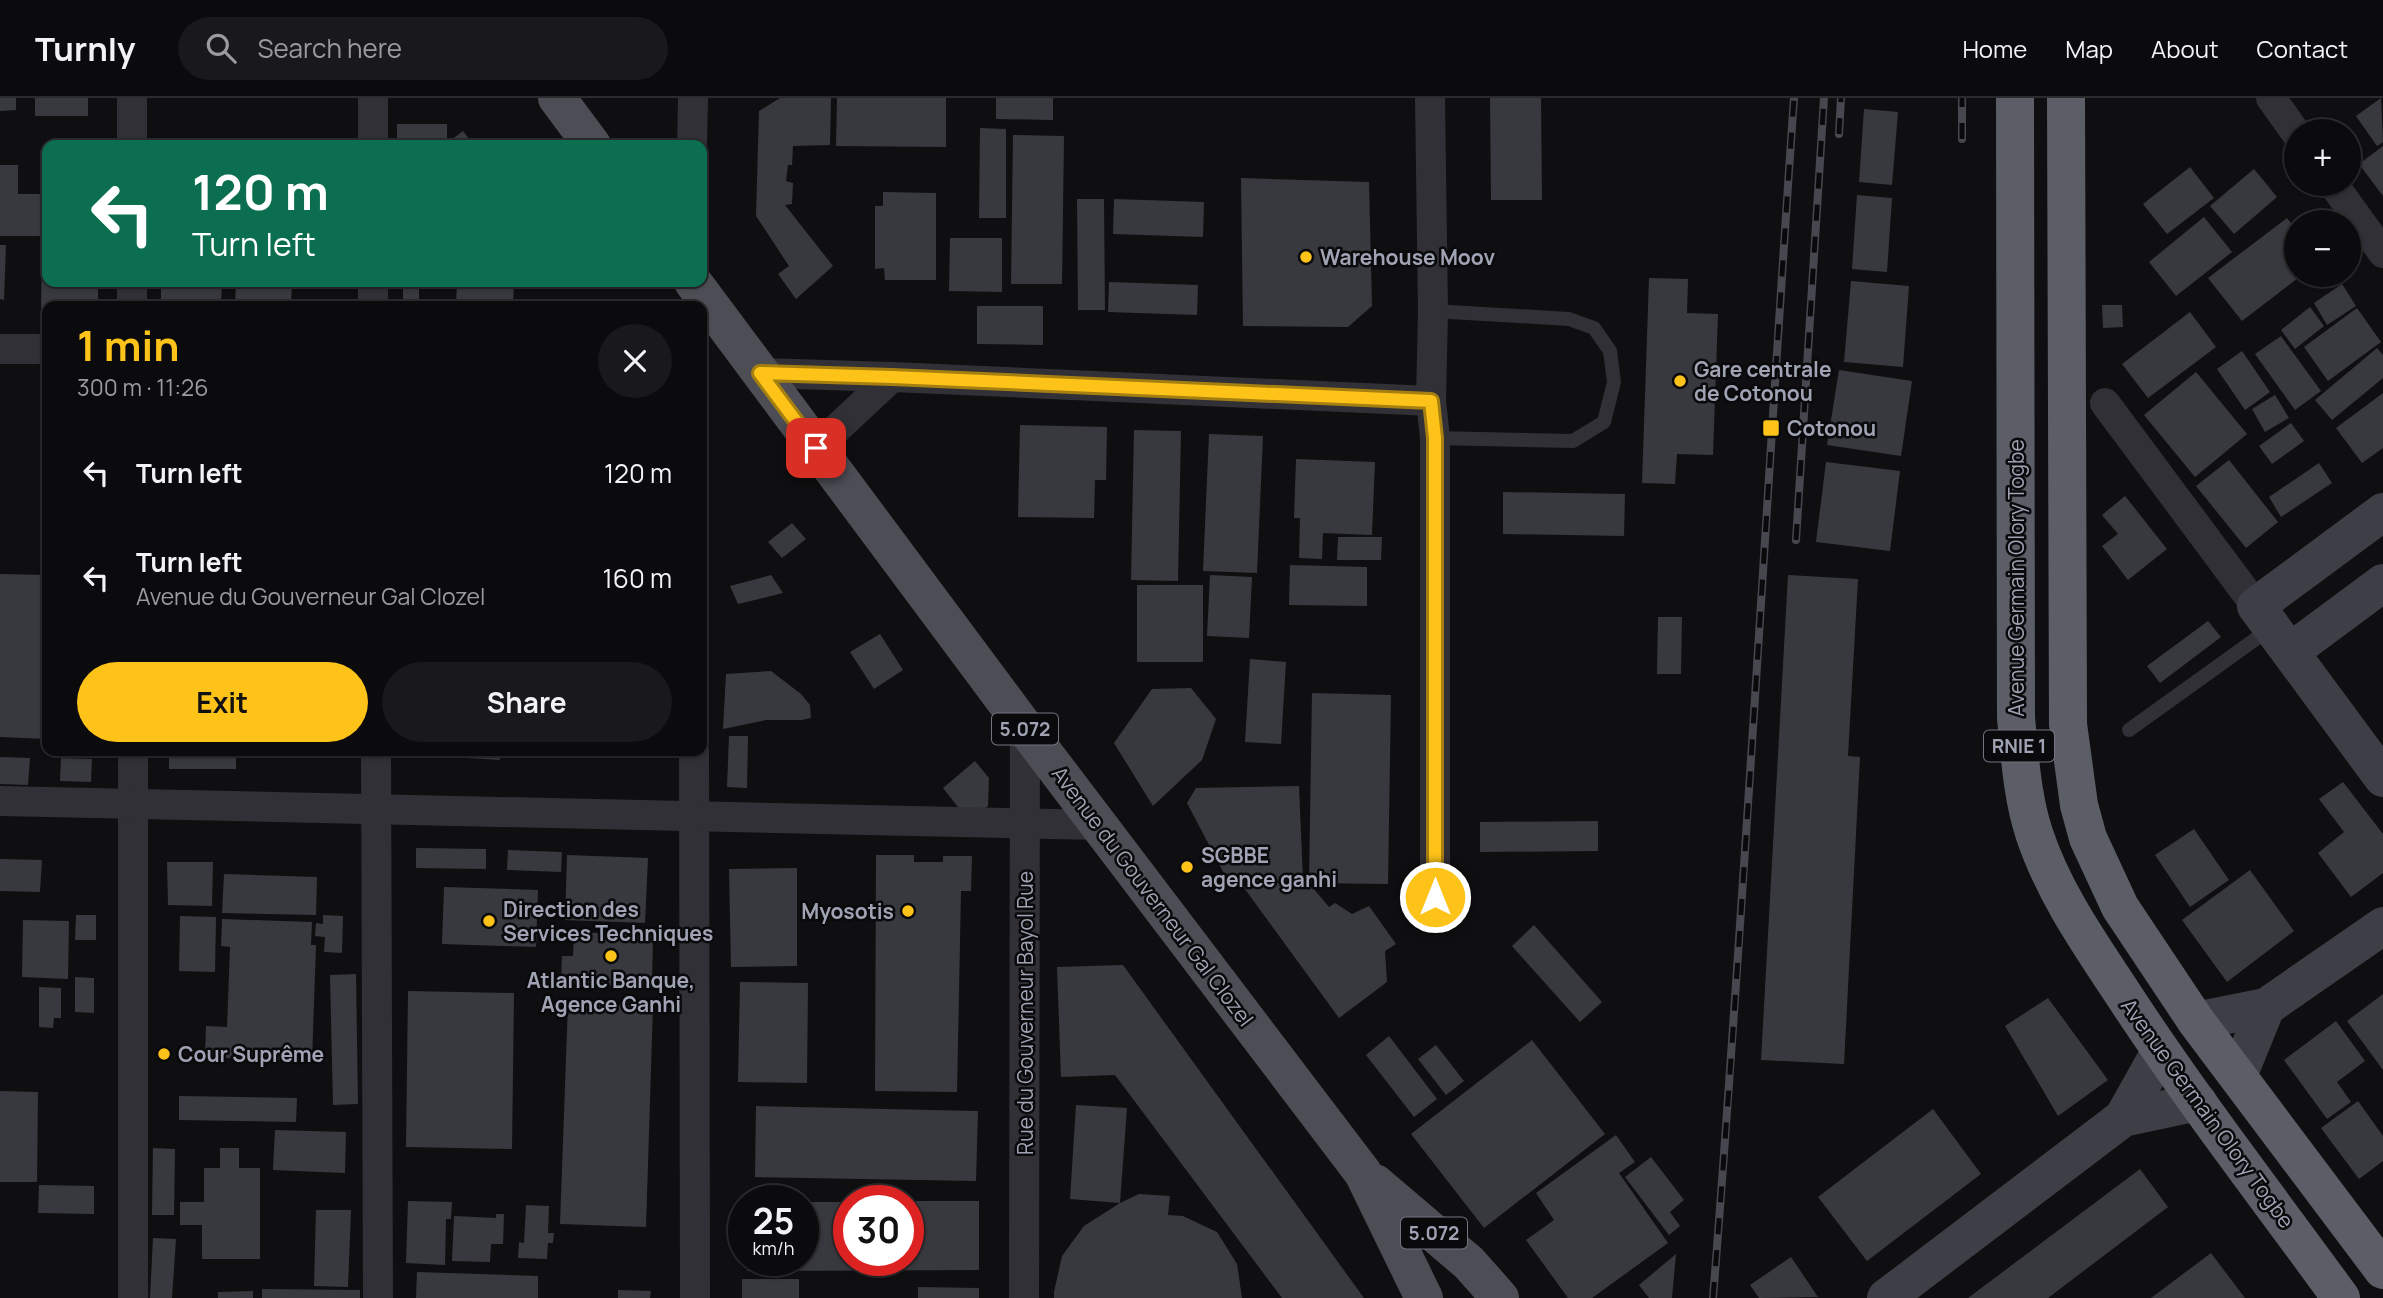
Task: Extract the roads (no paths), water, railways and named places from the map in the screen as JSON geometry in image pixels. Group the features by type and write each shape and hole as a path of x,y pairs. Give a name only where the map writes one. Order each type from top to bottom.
{"highway":[{"name":"Avenue Germain Olory Togbe","path":"2015,98 2016,718 2024,795 2035,834 2060,894 2077,925 2160,1052 2341,1298"},
{"name":"RNIE 1","path":"2066,98 2068,724 2072,764 2088,838 2120,908 2196,1021 2383,1270"}],"main road":[{"path":"557,98 588,140"},
{"name":"Avenue du Gouverneur Gal Clozel","path":"707,302 1025,729 1363,1172 1424,1298"},
{"name":"Avenue du Gouverneur Gal Clozel","path":"1363,1172 1469,1263 1500,1298"}],"street":[{"path":"132,98 132,140"},
{"path":"373,98 373,140"},
{"path":"692,140 693,98"},
{"path":"1430,98 1433,311 1431,401 1435,438 1435,897"},
{"path":"2271,98 2286,119"},
{"path":"2342,196 2383,253"},
{"path":"0,349 42,349"},
{"path":"760,373 1431,401"},
{"path":"816,448 892,377"},
{"path":"2105,403 2383,778"},
{"path":"2273,629 2383,512"},
{"path":"2273,629 2383,583"},
{"name":"Rue du Gouverneur Bayol Rue","path":"1024,1298 1025,729"},
{"path":"133,756 133,1298"},
{"path":"376,756 378,1298"},
{"path":"694,756 695,1298"},
{"path":"0,802 1099,825"},
{"path":"2196,1021 2266,1007 2383,926"},
{"path":"2238,1076 2266,1007"},
{"path":"1886,1298 2123,1118 2160,1052"},
{"path":"2123,1118 2198,1102"}],"lane":[{"path":"1433,311 1569,319 1594,328 1610,351 1614,382 1604,422 1573,441 1435,438"},
{"path":"2129,730 2273,629"}],"railway":[{"path":"1713,1298 1794,98"},
{"path":"1796,540 1824,98"},
{"path":"1839,134 1841,98"},
{"path":"1962,98 1962,139"}],"place":[{"name":"Warehouse Moov","path":"1306,257"},
{"name":"Gare centrale de Cotonou","path":"1680,381"},
{"name":"Cotonou","path":"1771,428"},
{"name":"SGBBE agence ganhi","path":"1187,867"},
{"name":"Myosotis","path":"908,911"},
{"name":"Direction des Services Techniques","path":"489,921"},
{"name":"Atlantic Banque, Agence Ganhi","path":"611,956"},
{"name":"Cour Suprême","path":"164,1054"}]}
